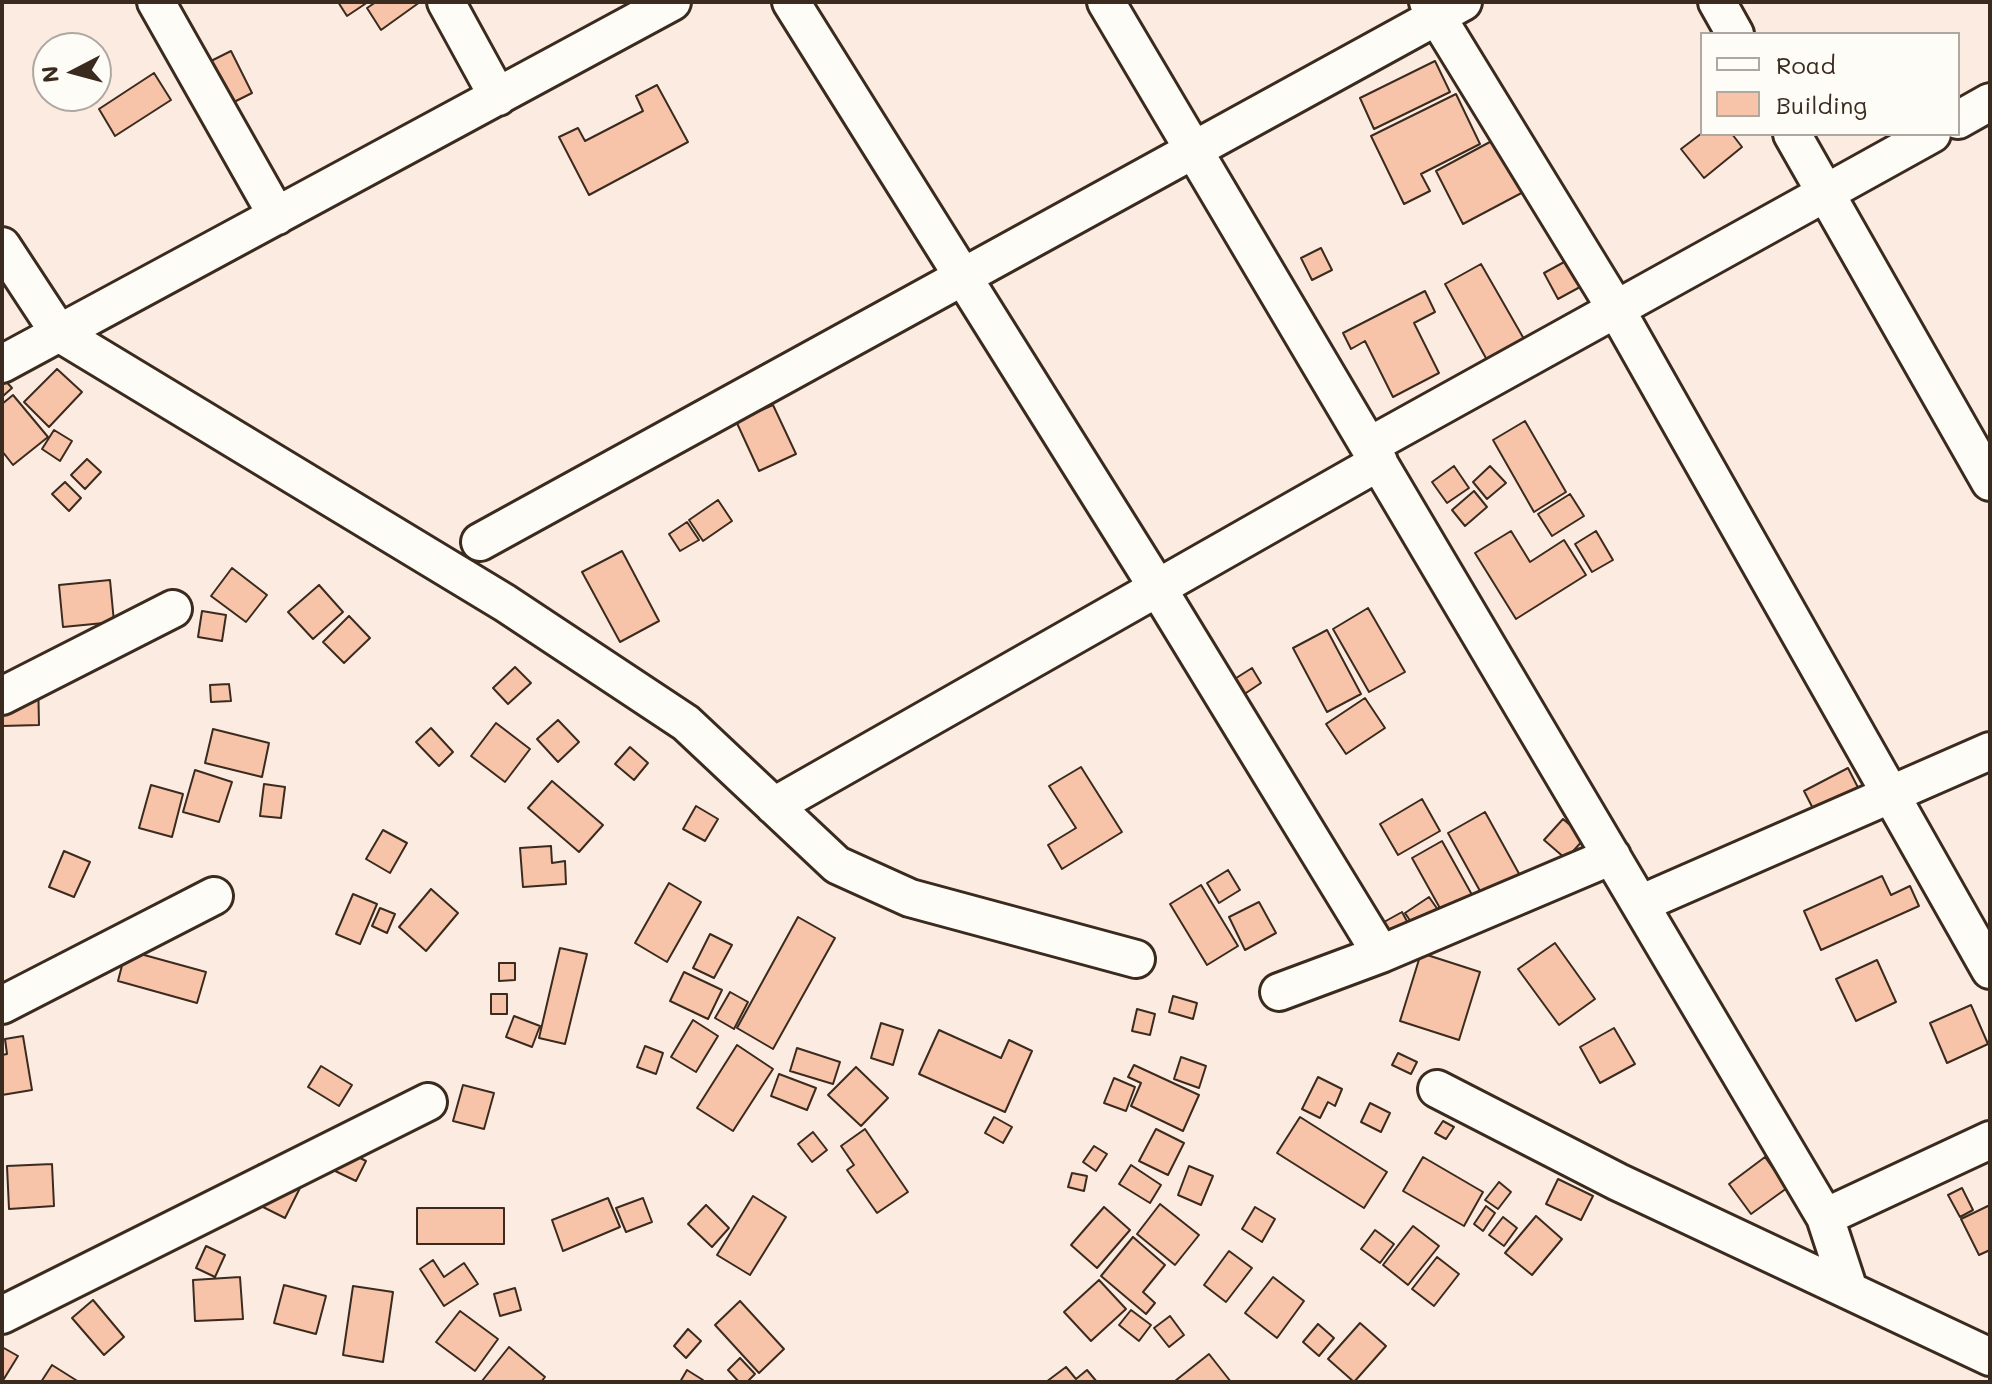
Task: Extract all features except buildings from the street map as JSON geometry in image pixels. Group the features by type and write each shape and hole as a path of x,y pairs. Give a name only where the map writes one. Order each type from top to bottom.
{"street":[{"path":"156,2 277,216"},
{"path":"446,2 498,97"},
{"path":"2,364 672,2"},
{"path":"791,2 1157,587 1381,954"},
{"path":"1106,2 1825,1217 1849,1290"},
{"path":"1717,2 1734,32"},
{"path":"480,542 1194,150 1443,7 1990,970"},
{"path":"1960,119 1990,102"},
{"path":"1793,136 1990,482"},
{"path":"774,806 1157,587 1616,309 1928,136"},
{"path":"2,246 59,333 505,603 686,723 837,865 910,898 1136,959"},
{"path":"2,696 173,609"},
{"path":"1640,904 1990,751"},
{"path":"1279,992 1381,954 1612,856"},
{"path":"2,1005 214,896"},
{"path":"1437,1089 1618,1182 1990,1357"},
{"path":"2,1315 428,1102"},
{"path":"1825,1217 1990,1140"}]}
